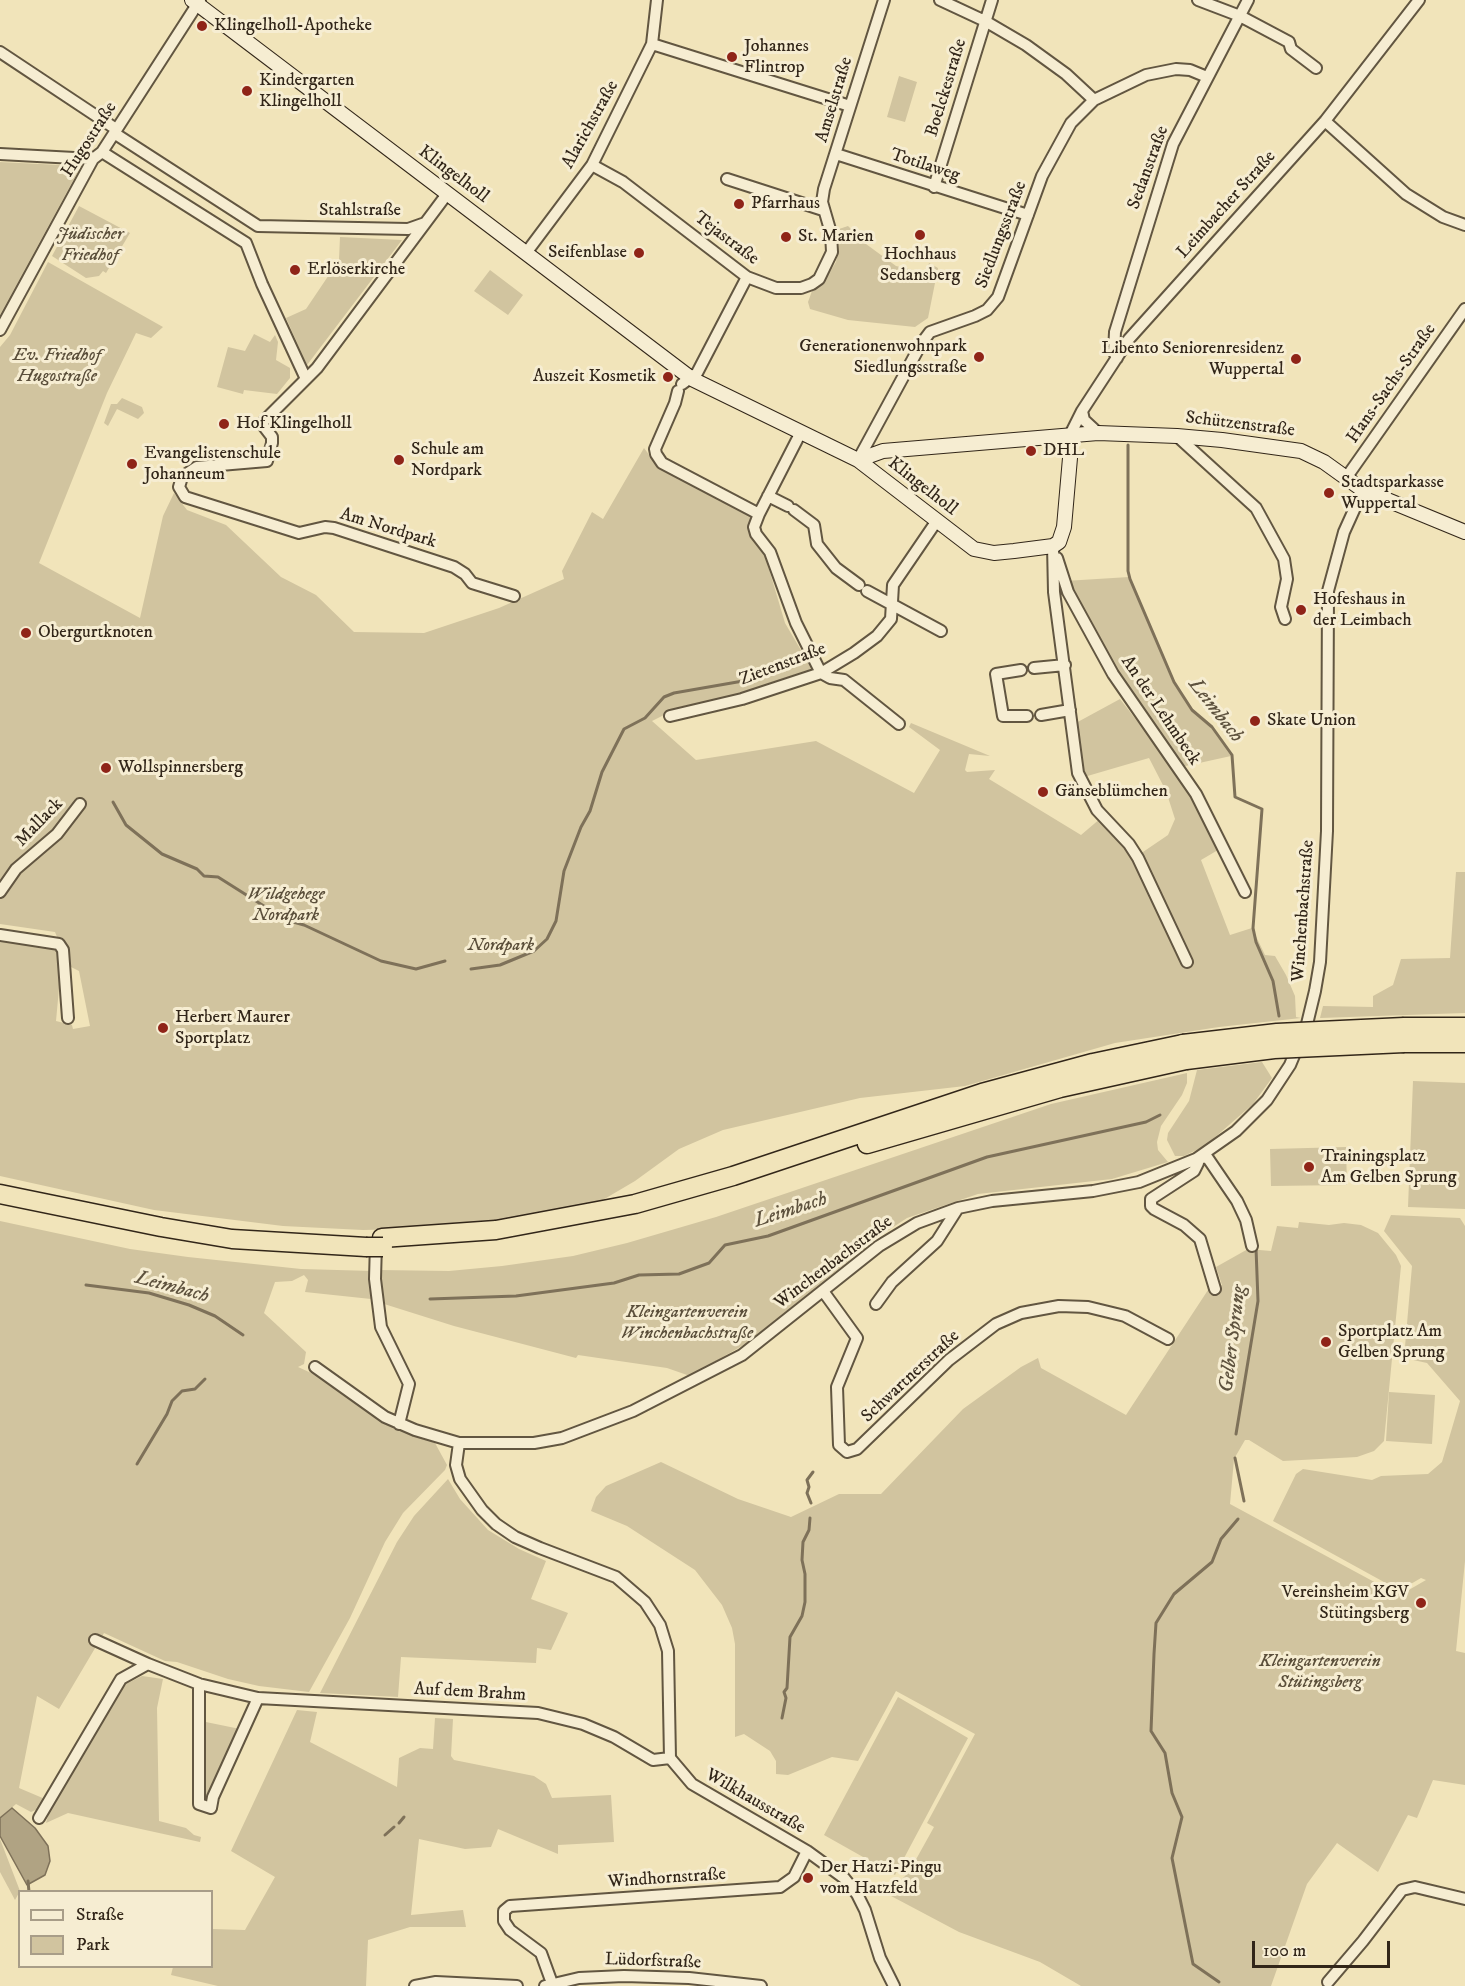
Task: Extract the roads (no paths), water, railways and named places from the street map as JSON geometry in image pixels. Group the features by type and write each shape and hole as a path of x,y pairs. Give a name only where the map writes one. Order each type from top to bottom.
{"highway":[{"path":"0,1194 150,1225 232,1239 489,1241 615,1218 1184,1052 1274,1049 1465,1027"},
{"path":"1404,1035 1465,1043"},
{"path":"0,1183 215,1226 374,1240"}],"street":[{"name":"Alarichstraße","path":"526,253 592,165 652,44 657,0"},
{"name":"Amselstraße","path":"823,210 824,189 884,0"},
{"path":"940,0 985,21 1055,66 1094,100"},
{"name":"Boelckestraße","path":"934,186 992,0"},
{"path":"1198,0 1240,16 1289,42 1291,48 1316,68"},
{"name":"Sedanstraße","path":"1117,358 1114,352 1115,332 1157,188 1173,144 1248,0"},
{"name":"Leimbacher Straße","path":"1069,437 1082,411 1117,358 1150,316 1325,121 1419,0"},
{"name":"Hugostraße","path":"0,330 97,156 196,1"},
{"name":"Klingelholl","path":"196,1 526,253 684,385 801,432 858,460 974,549 984,552 1004,552 1053,546"},
{"path":"652,44 850,106"},
{"path":"0,52 258,226 246,243"},
{"name":"Siedlungsstraße","path":"858,460 921,344 930,332 987,310 998,297 1028,215 1062,136 1094,100 1132,80 1161,72 1190,70 1208,77"},
{"path":"1325,121 1406,194 1443,217 1465,225"},
{"path":"0,154 97,156 246,243 262,284 306,379 425,223"},
{"name":"Totilaweg","path":"836,154 1028,215"},
{"name":"Tejastraße","path":"592,165 624,182 747,277 786,289 801,288 819,279 830,260 832,243 823,210"},
{"path":"727,179 823,210"},
{"name":"Stahlstraße","path":"258,226 408,229 425,223 447,194"},
{"path":"747,277 684,385 654,449 662,463 759,514"},
{"name":"Hans-Sachs-Straße","path":"1346,478 1465,309"},
{"name":"Am Nordpark","path":"306,379 262,424 272,437 272,448 267,461 197,467 182,477 178,483 181,492 186,497 299,533 325,527 334,528 454,567 465,574 472,583 514,596"},
{"path":"1070,458 1098,433 1084,420 1082,411"},
{"path":"801,432 759,514 754,527 756,534 770,552 796,623 821,673 830,678 844,680 899,724"},
{"name":"Schützenstraße","path":"858,460 883,451 1098,433 1177,436 1301,451 1362,490 1465,532"},
{"path":"1177,436 1256,508 1284,559 1287,579 1281,607 1286,619"},
{"path":"1069,437 1070,458 1064,527 1059,542 1053,546 1054,592 1080,779 1097,810 1129,844 1138,858 1187,962"},
{"name":"Winchenbachstraße","path":"315,1367 362,1402 399,1424 459,1443 534,1443 562,1438 607,1423 742,1355 897,1234 939,1214 992,1201 1119,1188 1159,1176 1196,1159 1236,1131 1267,1100 1291,1062 1311,1009 1320,962 1327,831 1328,591 1344,532 1362,490"},
{"path":"768,496 791,508 814,525 817,544 830,561 863,588 941,631"},
{"name":"Zietenstraße","path":"670,716 742,699 821,673 854,653 877,636 891,619 893,585 936,522"},
{"name":"An der Lehmbeck","path":"1053,546 1068,592 1108,664 1196,794 1245,892"},
{"path":"1034,668 1065,664"},
{"path":"1021,670 996,674 1004,716 1027,716"},
{"path":"1041,715 1070,710"},
{"name":"Mallack","path":"0,892 16,868 57,834 80,804"},
{"path":"0,935 60,944 63,950 68,1018"},
{"path":"1215,1289 1200,1239 1184,1225 1154,1209 1150,1202 1155,1195 1194,1171 1198,1163 1196,1159 1208,1157 1237,1201 1246,1220 1252,1246"},
{"path":"876,1304 892,1282 937,1241 958,1208"},
{"path":"374,1240 375,1279 381,1327 409,1384 399,1424"},
{"name":"Schwartnerstraße","path":"823,1291 857,1338 837,1387 838,1445 847,1452 857,1449 949,1360 996,1324 1021,1313 1059,1306 1088,1307 1125,1316 1168,1338"},
{"path":"459,1443 456,1465 460,1479 482,1510 496,1524 531,1544 616,1577 645,1602 660,1625 668,1651 671,1676 670,1758"},
{"name":"Auf dem Brahm","path":"95,1640 148,1665 199,1684 258,1698 538,1713 583,1724 614,1737 653,1760 670,1758"},
{"path":"39,1818 121,1679 148,1665"},
{"path":"199,1684 199,1804 211,1808 213,1797 258,1698"},
{"name":"Wilkhausstraße","path":"670,1758 692,1784 807,1851 844,1878 857,1894 880,1958 894,1986"},
{"name":"Windhornstraße","path":"550,1986 548,1967 541,1953 510,1930 504,1921 504,1911 510,1906 780,1887 794,1877 807,1851"},
{"path":"1328,1982 1402,1890 1415,1887 1465,1899"},
{"name":"Lüdorfstraße","path":"550,1986 579,1978 624,1976 689,1978 761,1986"},
{"path":"415,1986 436,1982 517,1986"}],"waterway":[{"name":"Leimbach","path":"1128,445 1128,571 1130,579 1174,682 1192,710 1212,727 1232,755 1235,797 1262,809 1253,928 1256,942 1273,981 1279,1016"},
{"path":"471,969 500,965 534,951 547,939 556,921 564,871 581,827 590,811 602,772 624,729 645,718 664,697 674,693 743,681 764,671"},
{"path":"113,802 126,825 162,854 197,869 204,876 218,877 286,920 304,925 381,961 416,969 445,961"},
{"name":"Leimbach","path":"430,1299 516,1296 614,1283 639,1275 679,1274 709,1263 725,1245 768,1236 987,1157 1146,1122 1160,1115"},
{"name":"Gelber Sprung","path":"1236,1434 1258,1301 1256,1248"},
{"name":"Leimbach","path":"86,1285 149,1293 189,1305 215,1316 243,1335"},
{"path":"137,1464 167,1414 172,1401 182,1391 195,1389 205,1379"},
{"name":"Gelber Sprung","path":"1235,1458 1244,1501"},
{"path":"811,1503 807,1493 809,1487 807,1480 813,1472"},
{"path":"782,1718 786,1698 784,1692 787,1688 790,1637 802,1616 805,1602 803,1542 809,1530 810,1518"},
{"name":"Gelber Sprung","path":"1219,1982 1193,1964 1172,1858 1182,1817 1172,1793 1165,1753 1151,1731 1154,1654 1156,1623 1174,1594 1212,1562 1221,1539 1238,1519"},
{"path":"399,1823 404,1817"},
{"path":"385,1835 394,1827"},
{"name":"Leimbach","path":"28,1881 29,1890"}],"place":[{"name":"Klingelholl-Apotheke","path":"202,26"},
{"name":"Johannes Flintrop","path":"732,57"},
{"name":"Kindergarten Klingelholl","path":"247,91"},
{"name":"Pfarrhaus","path":"739,204"},
{"name":"Hochhaus Sedansberg","path":"920,235"},
{"name":"St. Marien","path":"786,237"},
{"name":"Seifenblase","path":"639,253"},
{"name":"Erlöserkirche","path":"295,270"},
{"name":"Generationenwohnpark Siedlungsstraße","path":"979,357"},
{"name":"Libento Seniorenresidenz Wuppertal","path":"1296,359"},
{"name":"Auszeit Kosmetik","path":"668,377"},
{"name":"Hof Klingelholl","path":"224,424"},
{"name":"DHL","path":"1031,451"},
{"name":"Schule am Nordpark","path":"399,460"},
{"name":"Evangelistenschule Johanneum","path":"132,464"},
{"name":"Stadtsparkasse Wuppertal","path":"1329,493"},
{"name":"Hofeshaus in der Leimbach","path":"1301,610"},
{"name":"Obergurtknoten","path":"26,633"},
{"name":"Skate Union","path":"1255,721"},
{"name":"Wollspinnersberg","path":"106,768"},
{"name":"Gänseblümchen","path":"1043,792"},
{"name":"Herbert Maurer Sportplatz","path":"163,1028"},
{"name":"Trainingsplatz Am Gelben Sprung","path":"1309,1167"},
{"name":"Sportplatz Am Gelben Sprung","path":"1326,1342"},
{"name":"Vereinsheim KGV Stütingsberg","path":"1421,1603"},
{"name":"Der Hatzi-Pingu vom Hatzfeld","path":"808,1878"}],"park label":[{"name":"Jüdischer Friedhof","path":"90,245"},
{"name":"Ev. Friedhof Hugostraße","path":"57,366"},
{"name":"Wildgehege Nordpark","path":"286,905"},
{"name":"Nordpark","path":"501,946"},
{"name":"Kleingartenverein Winchenbachstraße","path":"687,1323"},
{"name":"Kleingartenverein Stütingsberg","path":"1320,1672"}]}
